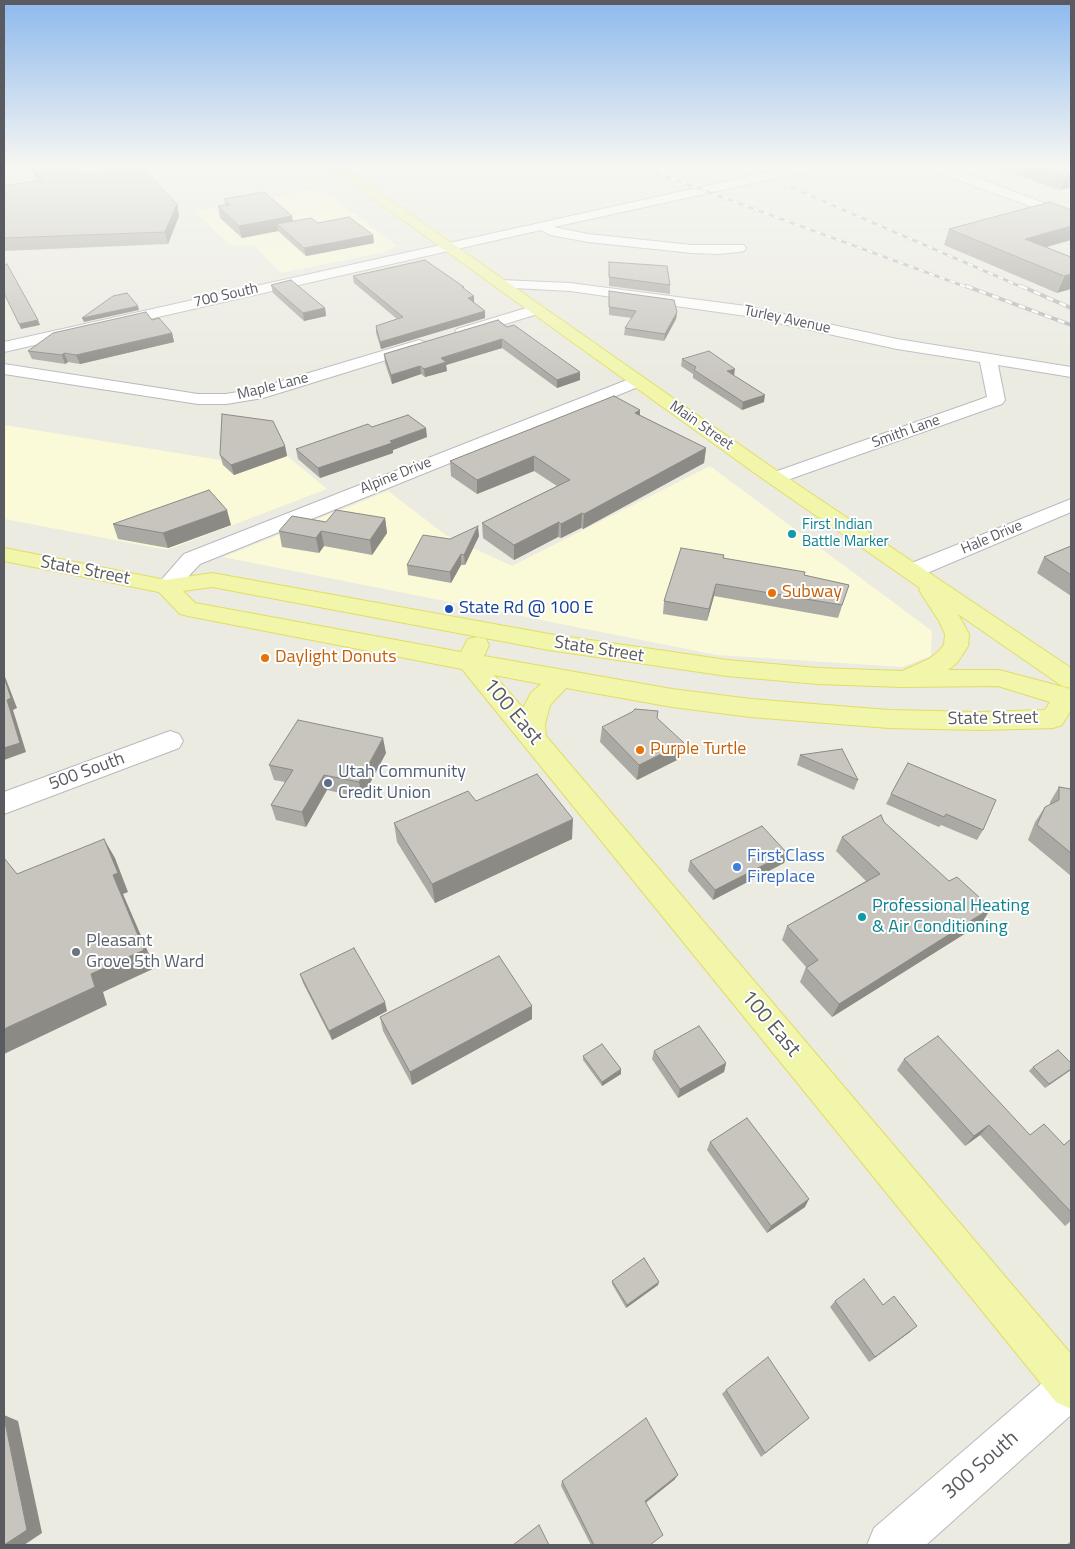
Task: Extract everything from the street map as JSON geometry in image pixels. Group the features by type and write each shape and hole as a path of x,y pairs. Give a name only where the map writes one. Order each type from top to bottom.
{"main road":[{"name":"Main Street","path":"437,239 918,576 1069,692"},
{"name":"State Street","path":"4,555 166,587 212,580 549,642 727,668 818,676 901,679 999,678 1069,692 1053,719 981,721 889,719 751,708 672,698 561,679 473,653 389,647 188,609 166,587"},
{"path":"901,679 922,673 938,665 948,657 956,646 957,634 951,621 918,576"},
{"path":"259,589 286,607 473,653 659,677 727,668"},
{"name":"100 East","path":"473,653 533,738 1071,1386"},
{"path":"533,738 532,724 536,706 540,699 561,679"}],"street":[{"name":"700 South","path":"4,347 485,239"},
{"path":"599,239 692,250 739,248"},
{"name":"Turley Avenue","path":"501,284 570,286 746,311 897,344 1071,372"},
{"name":"Maple Lane","path":"4,369 198,399 226,398 257,394 536,310"},
{"name":"Smith Lane","path":"776,478 996,400 988,358"},
{"name":"Alpine Drive","path":"166,587 192,558 637,381"},
{"name":"Hale Drive","path":"918,576 1071,506"},
{"name":"500 South","path":"4,803 170,741"},
{"name":"300 South","path":"891,1545 1071,1386"}],"shaded area":[{"path":"224,239 388,239 397,246 384,252 281,273 255,246 229,244"},
{"path":"4,425 220,460 273,444 327,489 167,550 4,519"},
{"path":"710,466 932,631 931,656 902,667 717,655 223,557 388,491 447,536 512,566"}],"building":[{"path":"294,239 350,239 304,248"},
{"path":"974,239 1026,239 1071,257 1071,274 1064,276"},
{"path":"425,260 464,287 462,287 474,296 468,298 485,311 380,342 376,326 403,317 353,276"},
{"path":"609,262 667,266 670,285 609,277"},
{"path":"7,264 38,320 19,324 4,293 4,266"},
{"path":"291,280 325,308 303,313 271,285"},
{"path":"609,291 674,300 677,312 665,334 625,328 636,311 609,307"},
{"path":"127,293 138,306 82,318 113,296"},
{"path":"146,312 152,320 159,318 172,333 76,355 28,351 53,333"},
{"path":"498,320 507,327 514,325 580,372 557,380 502,339 441,358 446,362 424,369 420,366 391,375 384,354"},
{"path":"709,351 735,369 727,371 765,395 743,402 694,370 696,367 682,359"},
{"path":"614,396 640,410 635,413 706,448 584,514 582,513 561,524 559,522 514,545 482,523 570,480 534,456 477,480 450,461"},
{"path":"222,414 273,421 285,446 231,465 220,455"},
{"path":"408,415 426,428 390,441 392,443 318,468 296,449 368,424 372,427"},
{"path":"209,490 227,510 163,533 113,524"},
{"path":"336,510 385,518 370,540 321,531 316,538 279,531 292,516 326,522"},
{"path":"478,526 464,555 461,554 450,572 407,565 423,535 450,539"},
{"path":"1071,546 1071,575 1044,557"},
{"path":"681,548 724,555 723,558 805,572 804,575 849,585 842,605 716,584 709,609 664,601"},
{"path":"4,677 11,698 7,700 20,743 4,748"},
{"path":"635,709 658,711 657,718 684,743 639,765 602,727"},
{"name":"Utah Community Credit Union","path":"298,720 383,738 359,782 324,775 302,812 271,805 293,770 269,765"},
{"path":"842,749 858,780 800,755"},
{"path":"908,763 996,800 983,830 946,814 944,817 891,794"},
{"path":"537,774 573,819 432,884 394,823 468,791 476,801"},
{"path":"1059,787 1071,789 1071,853 1037,825 1045,807 1059,800"},
{"path":"881,815 884,822 949,881 957,877 991,908 839,1004 806,968 818,960 787,926 880,874 842,837"},
{"name":"First Class Fireplace","path":"762,826 787,853 715,890 690,861"},
{"name":"Pleasant Grove 5th Ward","path":"104,839 118,873 113,875 144,950 91,974 95,987 4,1029 4,858 17,874"},
{"path":"354,948 385,1002 329,1031 300,974"},
{"path":"499,956 532,1006 410,1072 380,1017"},
{"path":"699,1026 726,1063 680,1089 654,1051"},
{"path":"938,1036 1030,1135 1044,1124 1064,1145 1071,1139 1071,1212 989,1125 974,1136 904,1059"},
{"path":"602,1044 621,1069 602,1082 583,1056"},
{"path":"1058,1050 1071,1063 1071,1069 1049,1084 1033,1067"},
{"path":"747,1118 809,1199 771,1226 710,1142"},
{"path":"644,1258 659,1282 627,1305 612,1281"},
{"path":"864,1279 883,1305 894,1296 917,1326 875,1357 835,1301"},
{"path":"768,1357 809,1418 765,1453 726,1390"},
{"path":"4,1417 27,1530 4,1545"},
{"path":"646,1418 678,1475 645,1501 663,1535 650,1545 594,1545 562,1481"},
{"path":"539,1525 549,1545 513,1545"}],"railway":[{"path":"837,239 969,288"},
{"path":"911,239 1024,288"},
{"path":"966,286 1071,325"},
{"path":"1021,286 1071,308"}],"place":[{"name":"First Indian Battle Marker","path":"792,534"},
{"name":"Subway","path":"772,593"},
{"name":"State Rd @ 100 E","path":"449,609"},
{"name":"Daylight Donuts","path":"265,658"},
{"name":"Purple Turtle","path":"640,750"},
{"name":"Utah Community Credit Union","path":"328,783"},
{"name":"First Class Fireplace","path":"737,867"},
{"name":"Professional Heating & Air Conditioning","path":"862,917"},
{"name":"Pleasant Grove 5th Ward","path":"76,952"}]}
